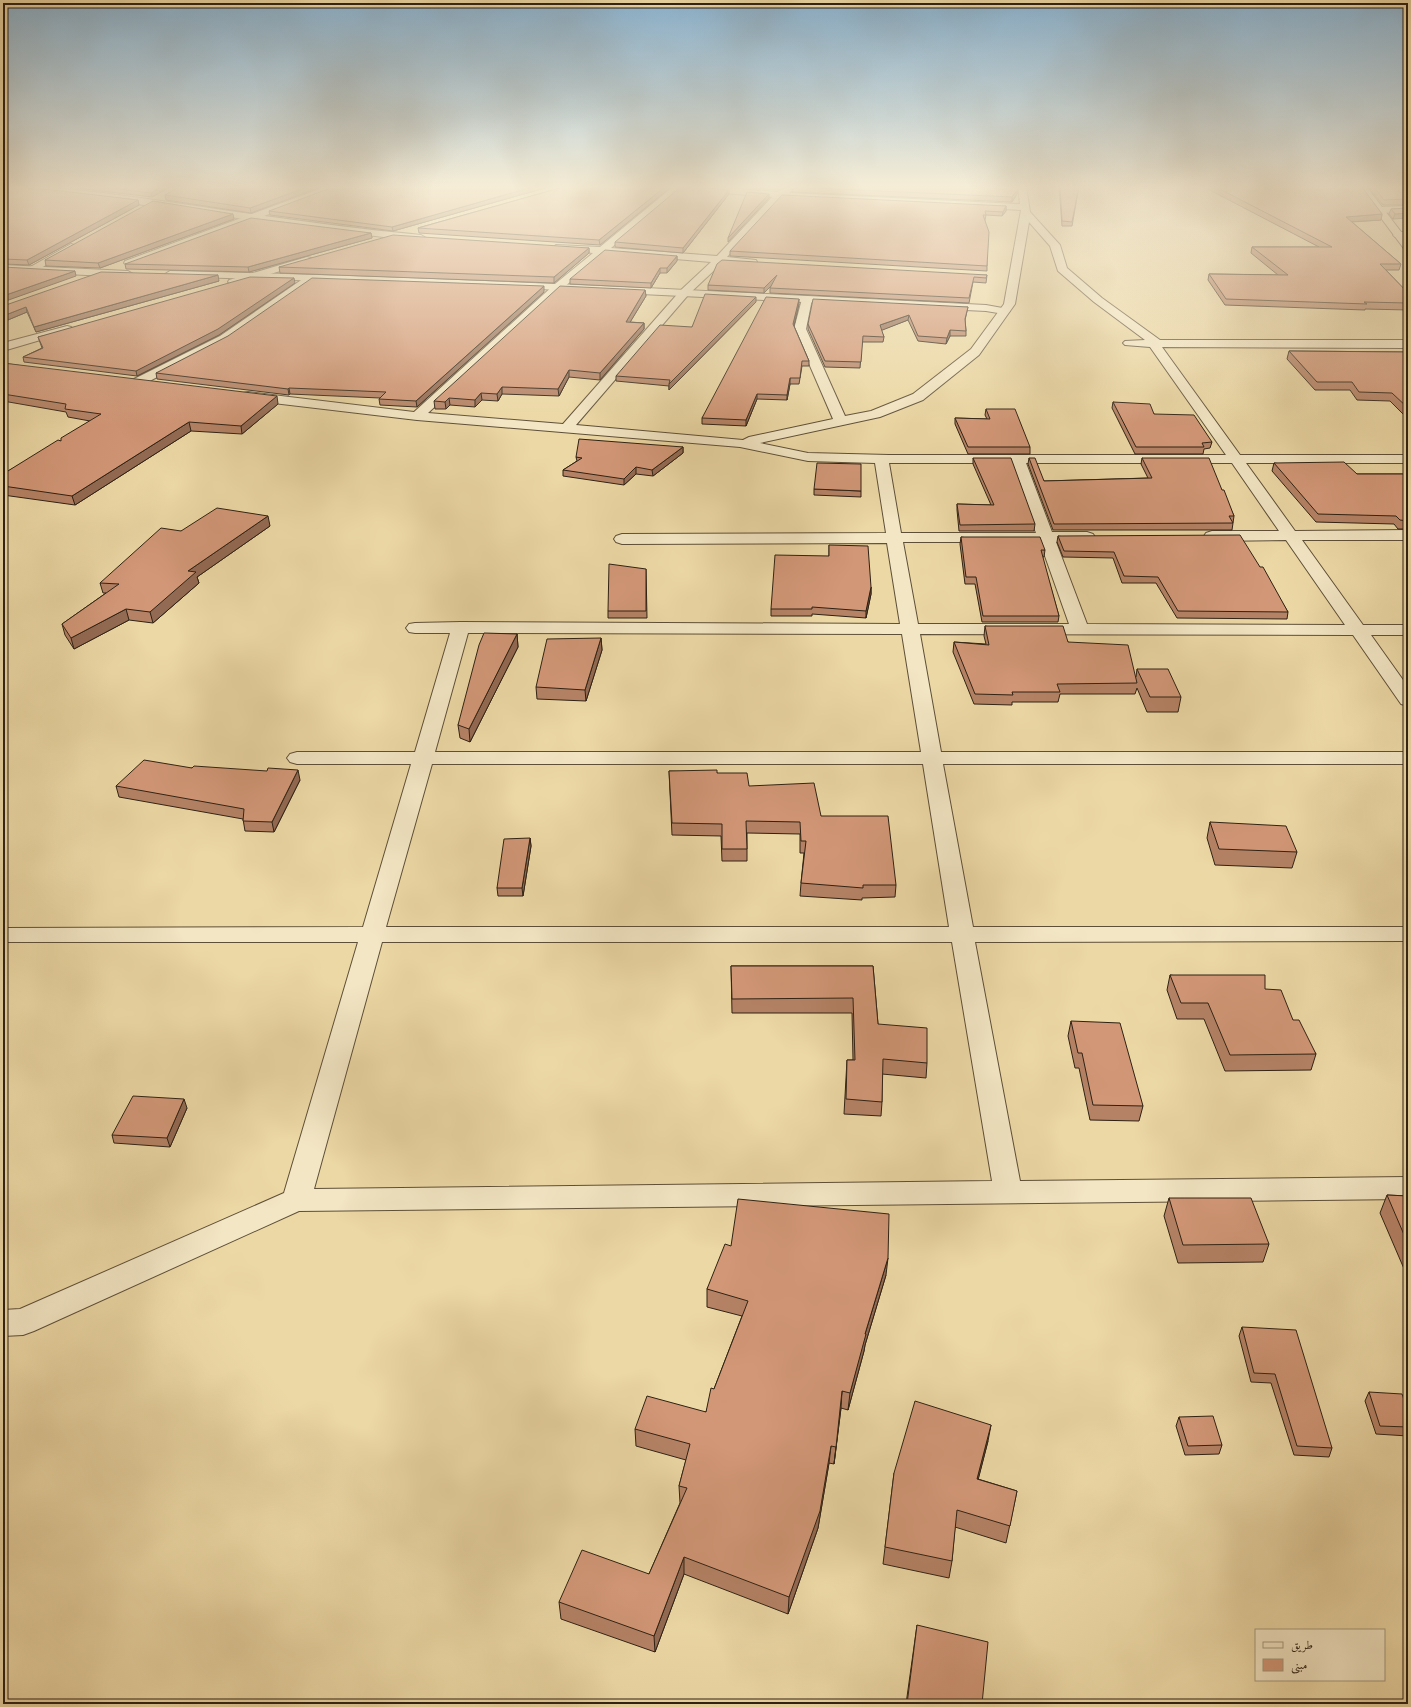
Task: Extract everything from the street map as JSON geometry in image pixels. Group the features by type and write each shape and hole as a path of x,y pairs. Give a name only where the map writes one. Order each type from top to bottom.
{"street":[{"path":"30,270 38,266"},
{"path":"78,281 120,266"},
{"path":"215,286 289,266"},
{"path":"416,416 559,286 584,266"},
{"path":"566,429 685,292 714,266"},
{"path":"740,443 875,414 918,397 975,352 1009,304 1016,266"},
{"path":"1061,266 1062,269 1098,300 1155,343 1408,700"},
{"path":"3,268 139,274"},
{"path":"162,274 559,286 986,308 1004,311"},
{"path":"138,382 224,338 311,278"},
{"path":"807,299 800,329 841,422"},
{"path":"3,347 79,325"},
{"path":"1129,343 1408,344"},
{"path":"123,380 161,385"},
{"path":"239,394 416,416 740,443 808,457 881,459 1408,459"},
{"path":"881,459 962,934 1008,1192"},
{"path":"1017,459 1080,630"},
{"path":"1196,536 1408,536"},
{"path":"622,539 1101,537"},
{"path":"415,628 1408,630"},
{"path":"296,1200 461,628"},
{"path":"297,758 1408,758"},
{"path":"3,935 1408,934"},
{"path":"3,1323 23,1322 296,1200 1408,1188"}],"building":[{"path":"193,266 253,266 248,267"},
{"path":"284,266 568,266 554,277 279,267"},
{"path":"586,266 669,266 667,268 660,268 651,283 570,279"},
{"path":"716,266 822,266 987,275 986,278 974,277 969,298 770,288 777,275 764,288 708,285"},
{"path":"1276,266 1382,266 1408,293 1408,303 1364,302 1367,304 1226,299 1209,274 1288,275"},
{"path":"3,267 75,271 3,296"},
{"path":"101,272 218,275 34,327 26,307 3,316 3,306"},
{"path":"250,277 294,278 218,329 136,371 23,357 43,348 38,337"},
{"path":"312,278 544,286 416,401 379,399 386,392 288,389 156,373 228,336"},
{"path":"560,286 645,290 626,322 644,323 600,373 569,370 558,389 502,387 497,394 481,393 475,400 449,398 445,402 434,401"},
{"path":"705,294 756,297 669,384 670,380 616,376 660,325 692,327"},
{"path":"766,297 799,299 793,324 809,361 802,361 800,378 790,378 787,395 757,394 746,420 702,418"},
{"path":"813,299 968,307 965,319 966,331 950,330 947,338 918,336 909,315 880,325 884,337 863,336 861,362 825,361 808,324"},
{"path":"1289,351 1408,352 1408,408 1392,393 1359,392 1352,382 1317,382"},
{"path":"3,363 277,396 241,426 189,422 72,496 3,486 3,474 58,440 61,441 61,438 101,414 65,409 66,404 3,394"},
{"path":"1113,402 1150,404 1154,414 1194,415 1212,442 1202,443 1204,447 1136,447"},
{"path":"986,409 1015,409 1030,447 968,447 955,418 990,419"},
{"path":"579,439 683,447 652,470 636,467 624,479 563,470 582,458 576,457"},
{"path":"973,458 1011,458 1035,524 960,525 957,504 994,505"},
{"path":"1029,458 1035,458 1044,481 1152,478 1142,458 1209,458 1234,516 1229,516 1233,523 1054,524"},
{"path":"1344,462 1357,474 1408,474 1408,521 1400,520 1396,516 1318,514 1274,463"},
{"path":"817,463 861,464 861,491 814,489"},
{"path":"217,508 268,516 188,571 196,572 150,612 126,609 71,638 62,624 119,584 100,583 161,528 181,531"},
{"path":"1240,535 1260,567 1263,567 1288,612 1178,611 1158,577 1124,576 1114,552 1064,551 1058,536"},
{"path":"961,537 1040,537 1045,550 1041,550 1059,616 983,616 976,577 966,577"},
{"path":"829,545 868,546 871,587 866,611 812,607 812,609 771,609 775,555 829,556"},
{"path":"609,564 646,569 646,611 608,611"},
{"path":"985,626 1063,626 1068,642 1128,645 1137,683 1057,684 1060,692 1012,692 1013,695 975,694 954,642 989,645"},
{"path":"484,633 517,634 469,729 458,725 479,645"},
{"path":"601,638 585,690 536,687 547,639"},
{"path":"1137,669 1168,669 1181,697 1150,697"},
{"path":"144,760 192,768 194,766 267,771 268,768 298,770 272,822 243,821 244,809 116,786"},
{"path":"717,770 717,773 747,773 749,786 814,783 821,816 888,816 896,885 863,885 863,888 801,883 806,841 801,841 800,822 746,821 747,849 722,849 722,824 672,823 669,771"},
{"path":"1210,822 1286,826 1297,852 1219,849"},
{"path":"530,838 522,888 497,888 504,839"},
{"path":"731,966 873,966 878,1024 927,1028 927,1063 883,1059 882,1102 846,1099 847,1060 855,1060 853,998 732,999"},
{"path":"1170,975 1265,975 1265,989 1281,990 1293,1020 1299,1020 1316,1054 1230,1055 1208,1003 1181,1003"},
{"path":"1071,1021 1120,1023 1143,1106 1093,1105 1082,1053 1078,1053"},
{"path":"133,1096 184,1099 167,1138 112,1135"},
{"path":"1387,1195 1408,1196 1408,1244"},
{"path":"1169,1198 1251,1198 1269,1244 1183,1245"},
{"path":"738,1199 889,1214 888,1258 865,1334 850,1393 842,1391 836,1447 831,1446 820,1511 789,1597 684,1557 654,1636 559,1602 582,1550 649,1574 687,1488 679,1486 690,1444 635,1429 647,1396 706,1412 711,1388 714,1389 748,1301 707,1289 725,1244 731,1246"},
{"path":"1242,1327 1296,1330 1332,1448 1297,1446 1275,1374 1254,1373"},
{"path":"1369,1392 1402,1394 1408,1411 1408,1427 1380,1426"},
{"path":"915,1401 991,1425 977,1479 1017,1491 1010,1526 957,1510 952,1561 885,1547 894,1473"},
{"path":"1213,1416 1222,1445 1188,1446 1179,1417"},
{"path":"917,1625 988,1642 982,1704 907,1704"}]}
